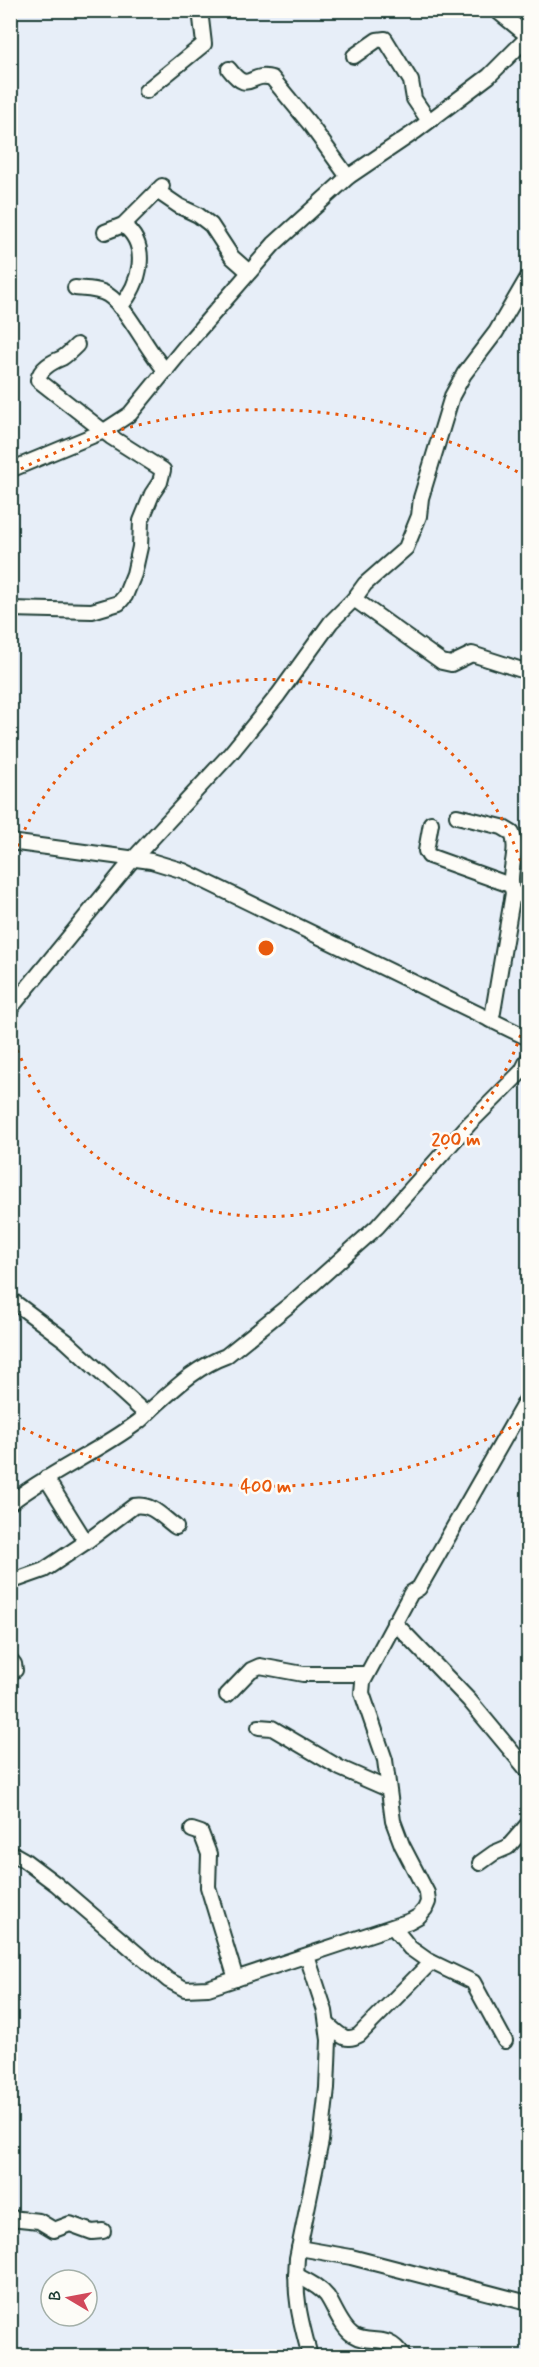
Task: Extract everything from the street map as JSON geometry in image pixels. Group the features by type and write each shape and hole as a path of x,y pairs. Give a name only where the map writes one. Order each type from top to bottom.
{"street":[{"path":"146,91 204,44 200,10"},
{"path":"10,470 104,431 130,414 274,244 348,177 489,76 528,36 496,10"},
{"path":"354,56 377,40 385,39 411,81 411,92 414,99 429,121"},
{"path":"229,69 238,81 246,83 264,76 272,78 309,123 348,177"},
{"path":"105,232 123,225 160,188 179,206 198,214 212,225 232,257 249,273"},
{"path":"120,307 134,289 141,258 133,233 123,225"},
{"path":"10,1009 133,859 231,753 278,695 331,622 354,599 365,584 409,544 419,516 432,455 452,396 464,374 496,332 528,277"},
{"path":"75,288 103,292 120,307 154,358 166,371"},
{"path":"10,609 92,611 119,603 125,596 138,558 143,514 160,482 163,470 104,431 38,380 41,373 54,361 63,358 77,345"},
{"path":"354,599 442,662 451,664 472,654 528,672"},
{"path":"457,816 502,827 512,832 515,841 506,945 490,1020"},
{"path":"431,823 426,851 429,856 528,897"},
{"path":"10,842 151,861 184,871 528,1038"},
{"path":"10,1503 46,1478 141,1421 195,1373 225,1356 293,1302 377,1227 469,1124 522,1071 528,1059"},
{"path":"10,1299 66,1341 147,1414"},
{"path":"10,1852 56,1884 145,1961 179,1987 193,1990 236,1979 393,1928 419,1916 428,1902 427,1893 402,1845 393,1821 385,1760 362,1693 366,1674 394,1622 411,1593 419,1588 528,1397"},
{"path":"46,1478 86,1542"},
{"path":"10,1582 44,1570 134,1506 145,1505 154,1509 176,1527"},
{"path":"394,1622 444,1672 528,1771"},
{"path":"10,1659 15,1670 10,1674"},
{"path":"227,1695 251,1670 260,1666 303,1674 366,1674"},
{"path":"259,1726 272,1728 340,1768 388,1789"},
{"path":"480,1863 494,1852 508,1847 528,1824"},
{"path":"192,1830 201,1833 207,1846 208,1887 236,1979"},
{"path":"393,1928 410,1948 431,1962 473,1982 505,2041"},
{"path":"307,1956 328,2025 327,2088 321,2142 299,2248 296,2275 297,2311 310,2356"},
{"path":"328,2025 345,2039 352,2039 359,2035 431,1962"},
{"path":"10,2218 39,2221 54,2230 70,2224 92,2232 103,2231"},
{"path":"299,2248 351,2257 528,2303"},
{"path":"296,2275 313,2283 326,2295 351,2334 391,2344 403,2356"}]}
